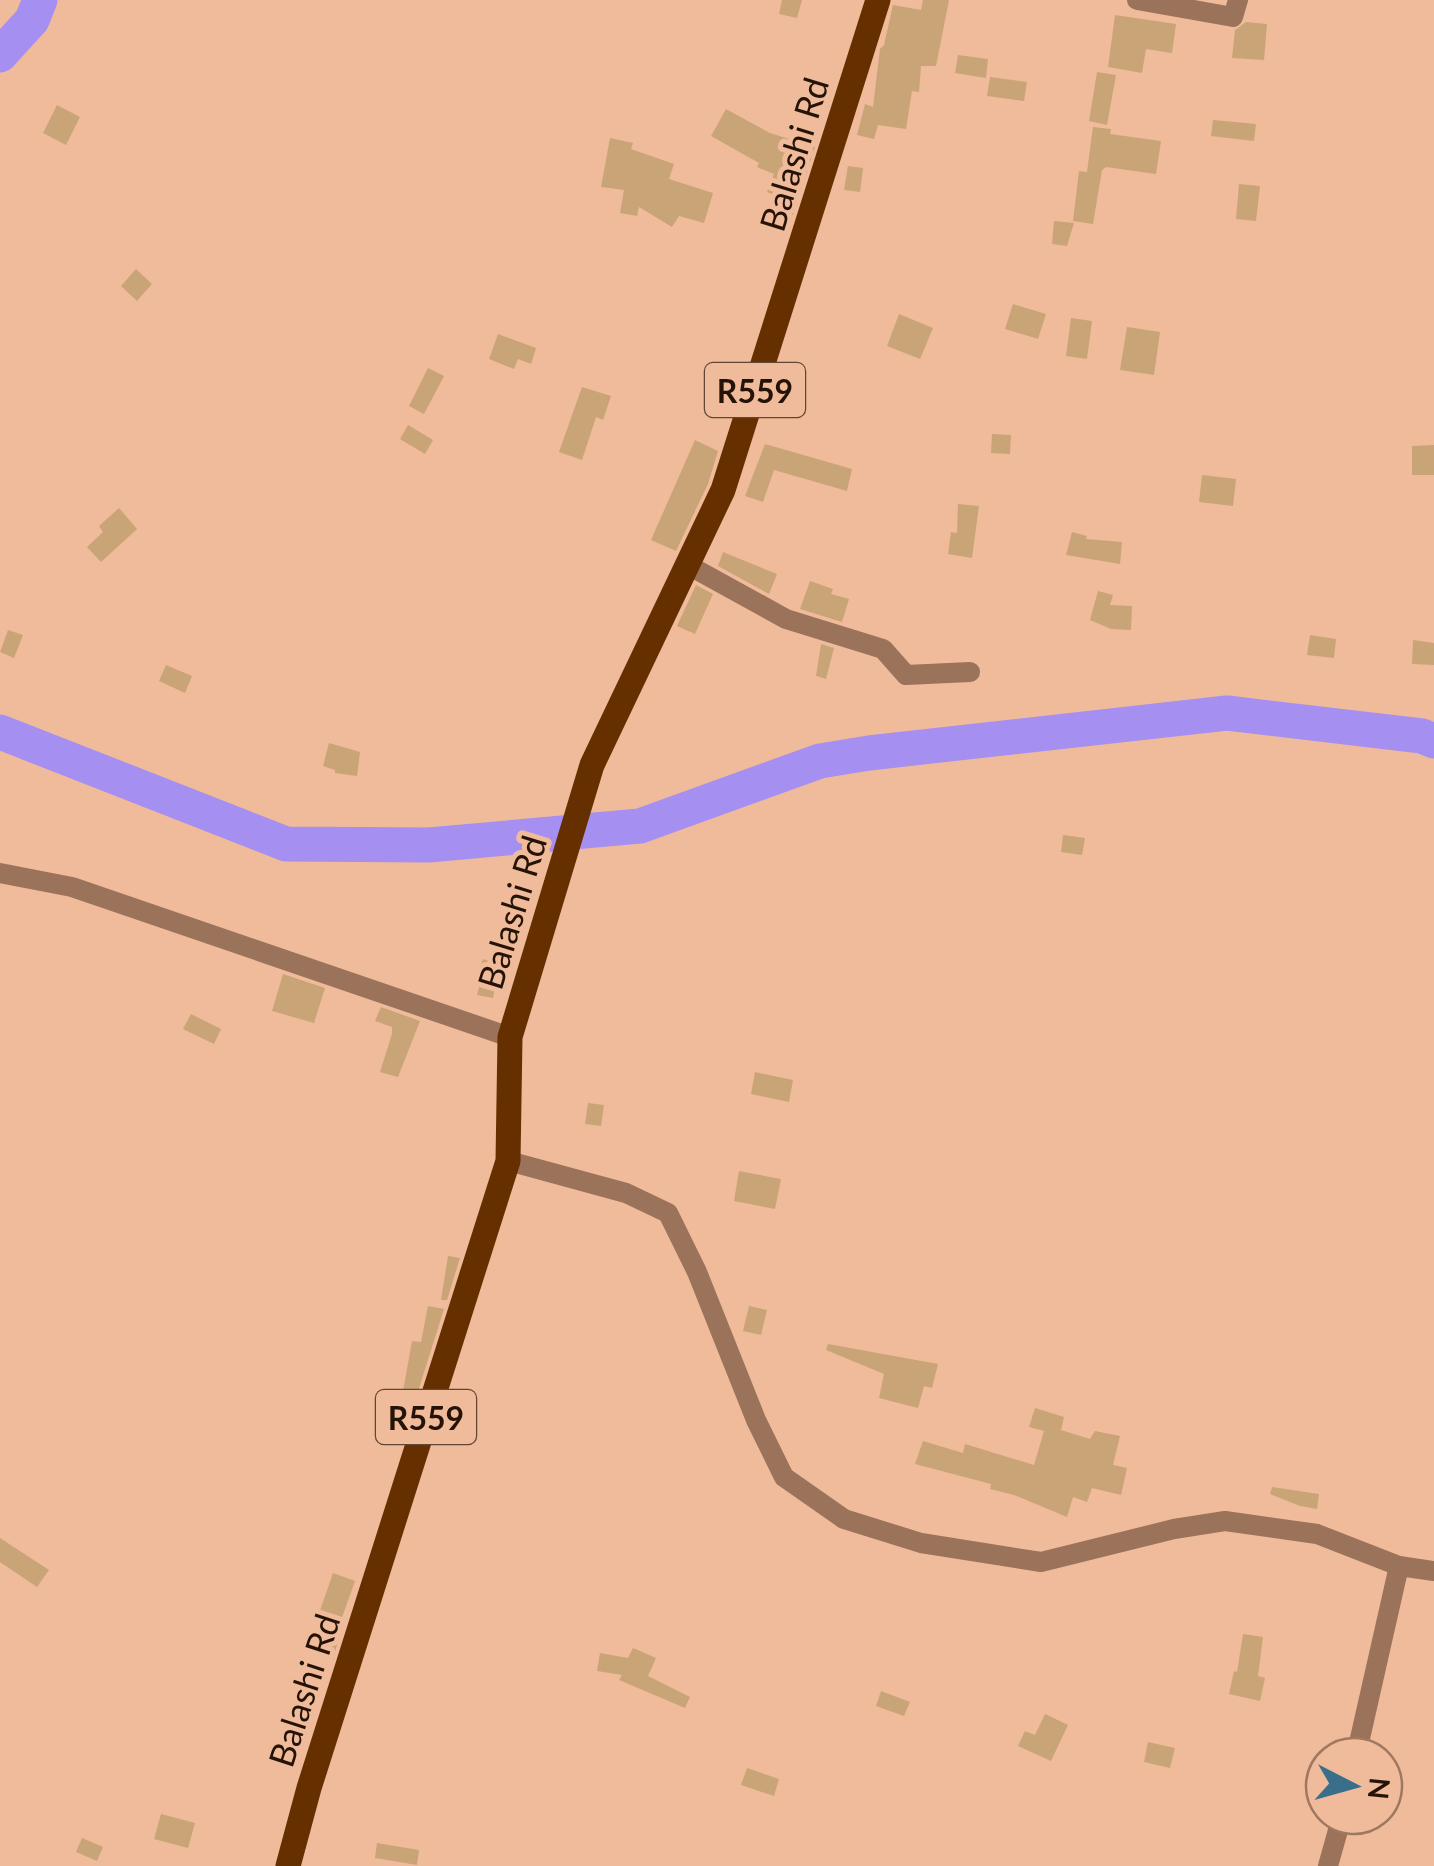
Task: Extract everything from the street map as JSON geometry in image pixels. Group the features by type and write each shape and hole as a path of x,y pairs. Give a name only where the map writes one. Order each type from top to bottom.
{"main road":[{"name":"Balashi Rd","path":"288,1866 308,1788 508,1161 510,1037 592,765 724,490 878,0"}],"street":[{"path":"1137,0 1233,17 1238,0"},
{"path":"688,565 786,619 882,649 906,675 970,672"},
{"path":"0,873 72,886 510,1037"},
{"path":"508,1161 626,1193 668,1213 784,1477 844,1519 921,1543 1042,1562 1174,1528 1225,1521 1317,1534 1398,1566 1434,1571"},
{"path":"1360,1736 1398,1566"},
{"path":"1328,1866 1336,1836"}],"building":[{"path":"782,0 802,0 797,18 779,14"},
{"path":"923,0 949,0 936,66 921,66 919,92 912,91 906,129 878,125 874,139 857,135 865,104 873,107 880,49 893,5 921,10"},
{"path":"1115,15 1176,24 1172,53 1146,49 1142,73 1108,67"},
{"path":"1246,22 1267,24 1264,60 1232,58 1235,30"},
{"path":"958,55 988,59 986,78 955,73"},
{"path":"1097,72 1116,75 1107,125 1089,121"},
{"path":"990,77 1027,82 1024,101 987,96"},
{"path":"57,105 80,117 66,145 43,133"},
{"path":"726,109 770,133 815,147 793,215 780,210 785,199 767,192 774,174 711,136"},
{"path":"1213,120 1256,124 1254,141 1211,136"},
{"path":"1093,127 1111,129 1110,134 1161,141 1156,174 1106,167 1102,170 1093,224 1073,221 1079,171 1087,172"},
{"path":"610,138 633,143 631,149 674,164 669,179 713,193 704,223 679,216 672,227 639,207 637,216 620,213 624,190 601,187"},
{"path":"848,166 863,168 860,192 844,190"},
{"path":"1239,184 1260,186 1256,221 1236,219"},
{"path":"1054,221 1074,223 1067,246 1052,244"},
{"path":"136,269 152,284 137,301 121,286"},
{"path":"1013,304 1046,314 1038,339 1005,329"},
{"path":"899,314 933,328 920,359 887,346"},
{"path":"1071,318 1092,321 1087,359 1066,356"},
{"path":"1127,327 1160,332 1154,375 1120,370"},
{"path":"498,334 536,348 531,364 518,359 514,369 489,359"},
{"path":"428,368 444,376 424,414 409,406"},
{"path":"582,387 611,396 603,420 596,417 582,460 559,452"},
{"path":"408,425 433,440 425,454 400,439"},
{"path":"992,434 1011,435 1010,454 991,453"},
{"path":"695,440 718,451 708,484 676,551 651,540"},
{"path":"765,444 852,469 847,491 774,470 763,502 745,496"},
{"path":"1434,445 1434,475 1412,475 1412,446"},
{"path":"1202,475 1236,479 1233,506 1199,502"},
{"path":"958,504 979,506 972,558 948,554 951,532 957,533"},
{"path":"119,508 137,529 101,562 87,547 103,532 99,526"},
{"path":"1072,532 1087,536 1086,539 1122,542 1120,564 1066,555"},
{"path":"723,552 777,574 769,594 718,566"},
{"path":"810,581 833,589 831,594 849,599 842,622 800,609"},
{"path":"696,585 713,594 695,634 677,626"},
{"path":"1098,591 1113,595 1110,605 1132,606 1131,630 1111,629 1090,620"},
{"path":"8,630 23,635 14,658 0,652"},
{"path":"1310,635 1336,639 1334,658 1307,655"},
{"path":"1413,640 1434,643 1434,665 1412,664"},
{"path":"821,644 834,648 826,679 816,676"},
{"path":"166,665 192,676 185,693 159,681"},
{"path":"329,743 360,752 357,776 335,773 323,766"},
{"path":"1063,835 1085,838 1082,855 1061,852"},
{"path":"483,959 505,967 493,998 477,995"},
{"path":"283,974 325,988 314,1023 272,1011"},
{"path":"381,1007 420,1021 398,1077 380,1072 392,1034 392,1027 375,1021"},
{"path":"191,1014 221,1029 214,1044 183,1029"},
{"path":"755,1072 793,1080 789,1102 751,1094"},
{"path":"588,1103 604,1105 601,1126 585,1124"},
{"path":"739,1171 781,1179 775,1209 734,1201"},
{"path":"448,1256 460,1258 447,1300 441,1300"},
{"path":"428,1306 444,1309 415,1401 402,1397 412,1341 421,1342"},
{"path":"749,1306 767,1310 761,1335 743,1331"},
{"path":"828,1344 938,1364 932,1388 924,1386 918,1408 879,1398 884,1374 826,1350"},
{"path":"1035,1408 1064,1417 1061,1430 1090,1439 1095,1431 1120,1436 1113,1465 1127,1468 1121,1495 1092,1488 1087,1502 1073,1497 1067,1517 990,1489 991,1484 915,1464 923,1441 963,1453 965,1444 1034,1465 1044,1431 1029,1427"},
{"path":"1272,1487 1319,1494 1317,1509 1270,1494"},
{"path":"0,1538 49,1570 37,1587 0,1562"},
{"path":"333,1573 355,1581 335,1637 339,1638 333,1659 314,1653 324,1618 318,1616"},
{"path":"1243,1634 1263,1637 1258,1676 1265,1678 1260,1701 1229,1694"},
{"path":"633,1648 656,1658 648,1676 690,1697 685,1708 619,1680 622,1675 597,1671 600,1653 628,1658"},
{"path":"881,1691 910,1702 904,1716 876,1706"},
{"path":"1045,1714 1068,1725 1051,1761 1018,1746 1025,1731 1035,1735"},
{"path":"1148,1742 1175,1748 1170,1768 1144,1762"},
{"path":"747,1768 779,1779 774,1796 741,1785"},
{"path":"161,1814 195,1823 188,1848 154,1839"},
{"path":"82,1838 103,1847 97,1861 76,1852"},
{"path":"377,1843 419,1850 417,1865 375,1858"}],"waterway":[{"path":"0,55 32,20 40,0"},
{"path":"0,732 286,844 429,845 640,826 820,761 1227,713 1422,736 1434,741"}]}
